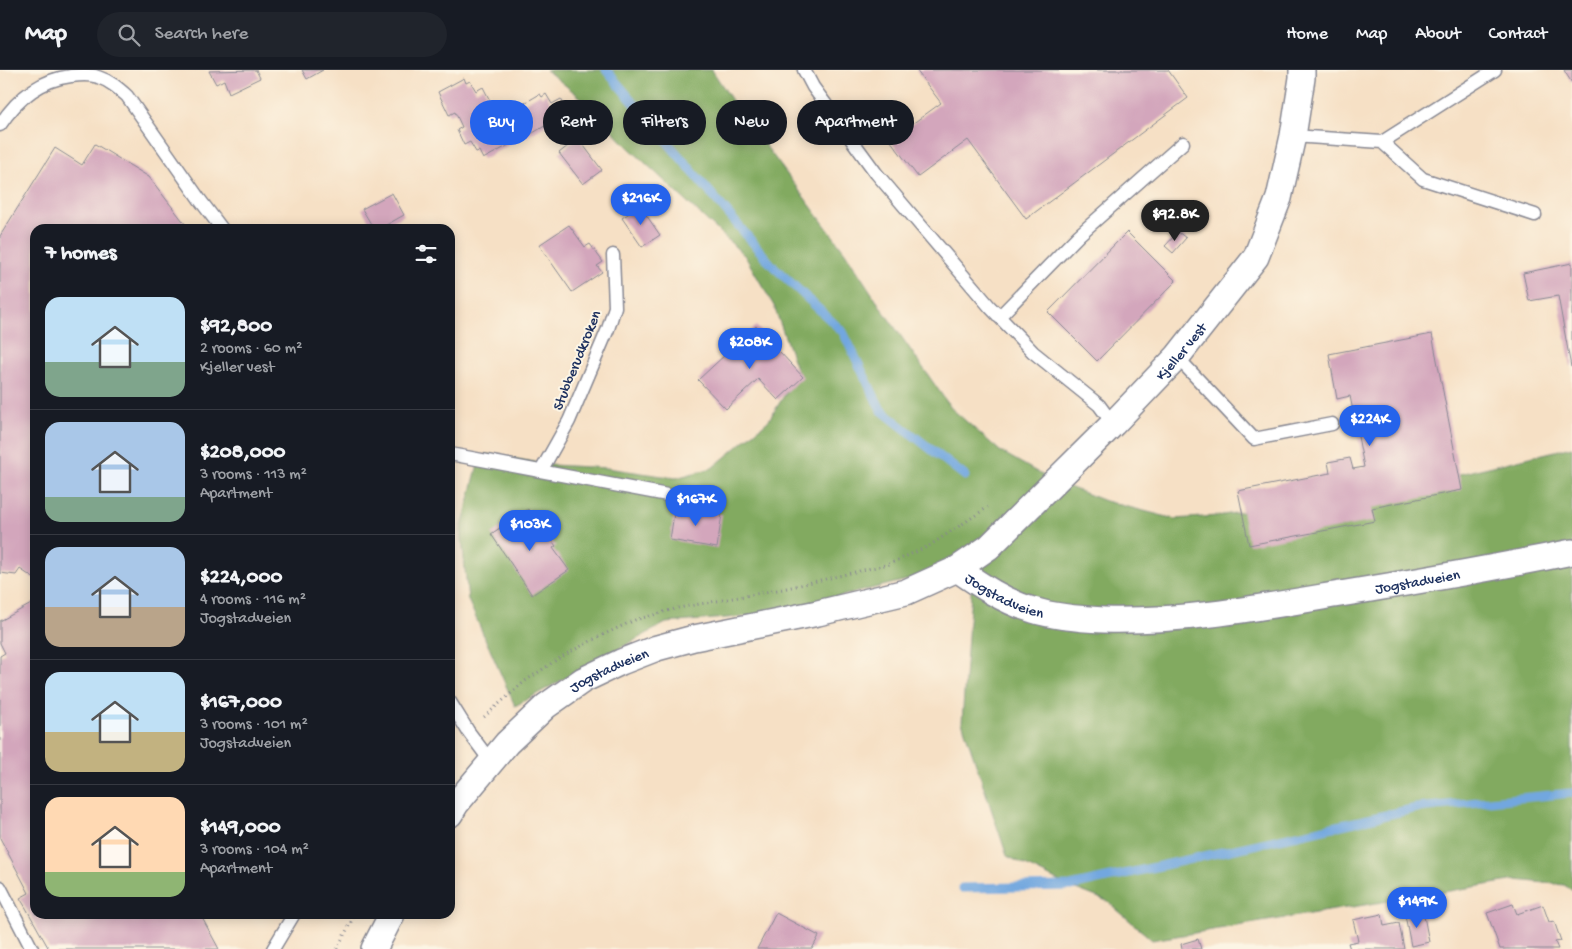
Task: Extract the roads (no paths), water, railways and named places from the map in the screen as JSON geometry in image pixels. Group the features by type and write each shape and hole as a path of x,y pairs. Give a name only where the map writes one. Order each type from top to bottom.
{"street":[{"name":"Kjeller vest","path":"957,569 989,546 1113,424 1177,357 1256,256 1279,198 1293,136 1302,70"},
{"name":"Jogstadveien","path":"455,808 506,743 546,706 583,680 656,648 694,638 818,614 906,592 957,569 987,590 1033,610 1081,619 1129,620 1187,617 1270,606 1485,570 1572,552"},
{"path":"374,949 389,919"}],"lane":[{"path":"804,70 813,87 876,173 999,317 1033,352 1098,405 1113,424"},
{"path":"1293,136 1382,142 1495,70"},
{"path":"0,126 10,110 40,84 58,77 97,76 113,84 127,96 218,224"},
{"path":"1382,142 1423,179 1535,215"},
{"path":"999,317 1079,235 1184,143"},
{"name":"Stubberudkroken","path":"541,471 569,420 608,329 615,307 613,255"},
{"path":"1177,357 1254,439 1332,424"},
{"path":"455,455 715,504"},
{"path":"455,710 468,732 491,762"},
{"path":"0,887 32,949"},
{"path":"273,949 291,919"}],"waterway":[{"path":"606,70 771,264 843,332 881,410 965,476"},
{"path":"962,888 1071,886 1417,808 1572,793"}]}
